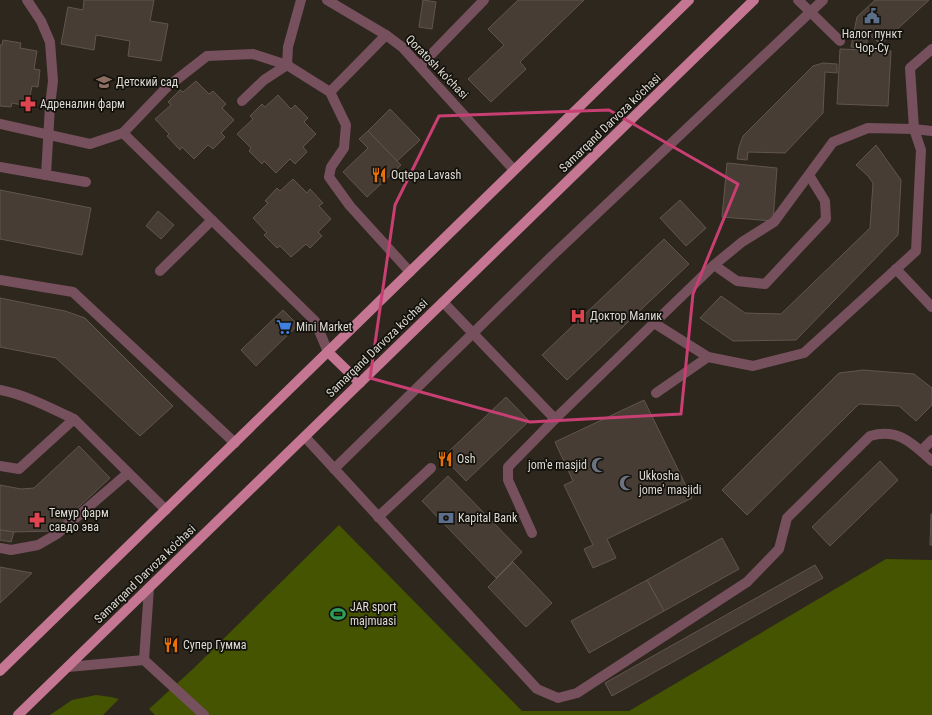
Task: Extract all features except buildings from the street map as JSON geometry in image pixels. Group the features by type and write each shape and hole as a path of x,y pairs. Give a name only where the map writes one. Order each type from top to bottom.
{"main road":[{"path":"0,671 689,0"},
{"name":"Samarqand Darvoza ko'chasi","path":"18,715 754,0"},
{"path":"328,352 360,383"}],"street":[{"path":"27,0 41,21 50,42 53,81 46,175"},
{"path":"287,65 286,58 288,48 301,0"},
{"name":"Qoratosh ko'chasi","path":"327,0 386,35 402,47 514,170"},
{"path":"420,66 484,0"},
{"path":"798,0 840,41"},
{"path":"334,468 553,255 823,0"},
{"path":"330,92 386,35"},
{"path":"654,323 708,357 752,366 804,353 916,251 921,150 914,129 910,68 932,49"},
{"path":"0,124 90,144 123,133 166,88 207,56 253,54 287,65 330,92 346,124 344,148 331,167 329,176 350,206 410,272"},
{"path":"242,101 264,80 287,65"},
{"path":"532,533 508,480 508,467 555,419 714,264 742,242 774,222 833,142 868,128 914,129 932,132"},
{"path":"123,133 315,321 328,352"},
{"path":"0,167 86,182"},
{"path":"714,264 737,281 765,284 826,219 826,201 809,175"},
{"path":"160,270 212,220"},
{"path":"896,269 932,308"},
{"path":"0,280 72,292 235,443"},
{"path":"444,302 555,419"},
{"path":"656,393 708,357"},
{"path":"0,390 43,405 74,419 166,510"},
{"path":"0,466 19,469 74,419"},
{"path":"305,437 537,689 558,698 577,693 747,582 779,549 787,518 870,436 880,433 905,438 932,460"},
{"path":"921,451 932,440"},
{"path":"378,517 431,468"},
{"path":"0,548 11,550 38,545 57,534 128,473"},
{"path":"144,660 149,588"},
{"path":"68,667 144,660 204,715"}],"highlighted area":[{"path":"609,110 738,184 693,294 681,414 530,422 370,378 395,205 439,116"}],"green space":[{"name":"JAR sport majmuasi","path":"339,525 522,711 629,711 886,559 932,560 932,715 155,715 149,709 194,668"},
{"path":"96,695 119,699 103,715 50,715 72,700"}],"place":[{"name":"Налог пункт Чор-Су","path":"872,16"},
{"name":"Детский сад","path":"104,82"},
{"name":"Адреналин фарм","path":"28,104"},
{"name":"Oqtepa Lavash","path":"379,175"},
{"name":"Доктор Малик","path":"578,316"},
{"name":"Mini Market","path":"284,327"},
{"name":"Osh","path":"445,459"},
{"name":"jom'e masjid","path":"599,465"},
{"name":"Ukkosha jome' masjidi","path":"627,483"},
{"name":"Kapital Bank","path":"446,518"},
{"name":"Темур фарм савдо эва","path":"37,520"},
{"name":"JAR sport majmuasi","path":"338,614"},
{"name":"Супер Гумма","path":"171,645"}]}
